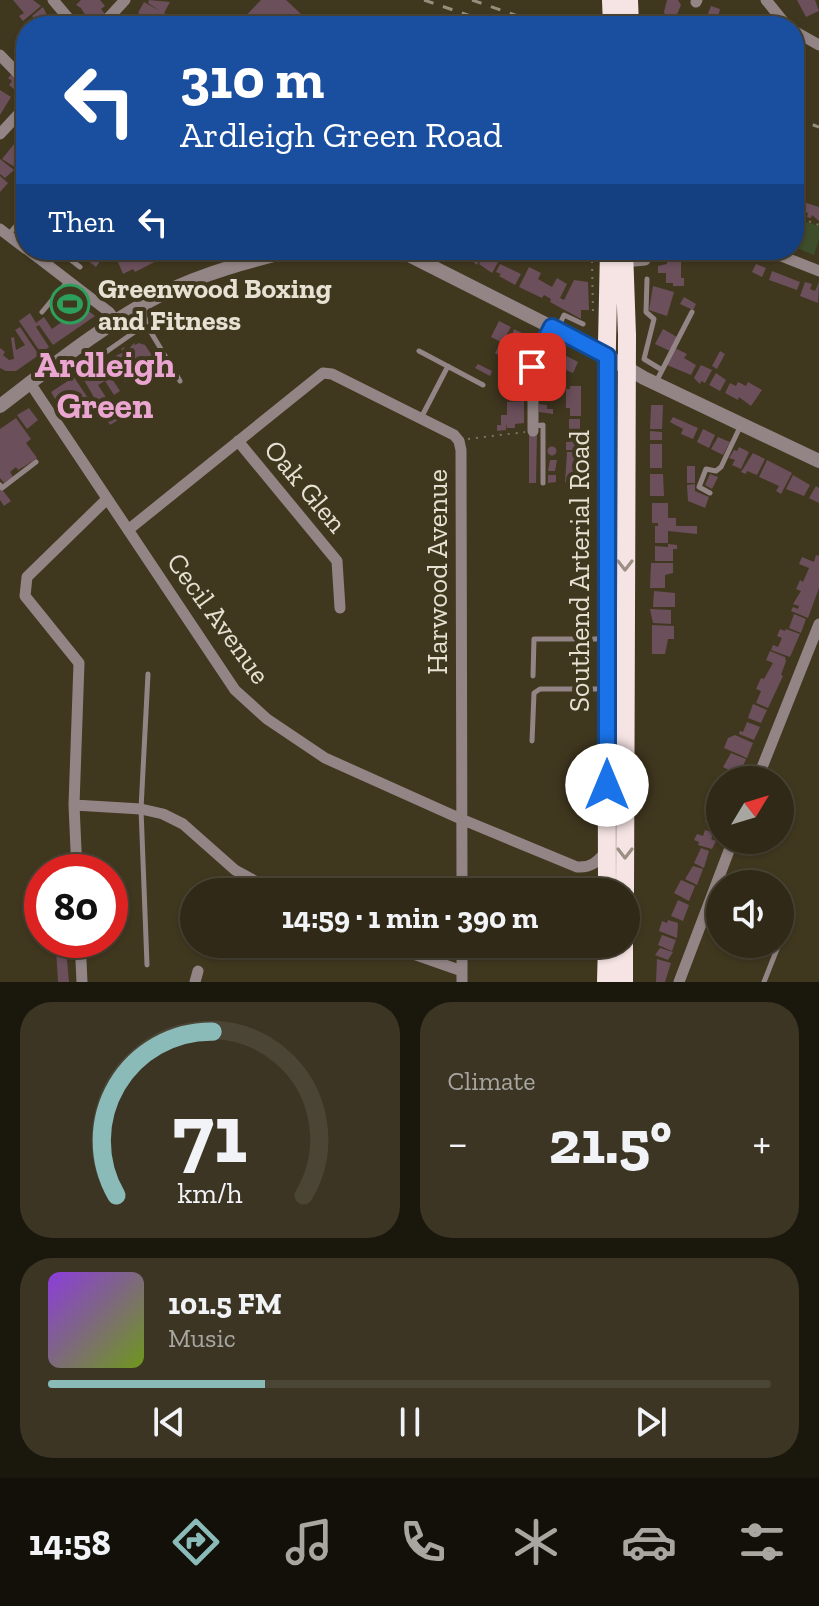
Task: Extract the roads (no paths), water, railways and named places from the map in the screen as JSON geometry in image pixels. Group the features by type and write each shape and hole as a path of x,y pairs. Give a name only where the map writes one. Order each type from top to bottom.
{"highway":[{"name":"Southend Arterial Road","path":"607,260 607,878"},
{"name":"Southend Arterial Road","path":"609,260 625,291 625,878"},
{"path":"607,356 616,349 618,309 625,291"},
{"path":"606,429 614,419 615,375 626,367"},
{"path":"606,982 607,958"},
{"path":"624,958 624,982"}],"street":[{"path":"53,0 67,16"},
{"path":"110,16 125,0"},
{"path":"766,0 778,16"},
{"path":"816,44 819,29"},
{"path":"0,55 16,72"},
{"path":"0,134 16,117"},
{"path":"41,260 109,312 117,323"},
{"path":"0,406 144,305 183,285 258,260"},
{"path":"419,260 626,367 659,377 741,424 819,461"},
{"path":"791,260 819,271"},
{"path":"533,428 533,363 554,328"},
{"name":"Harwood Avenue","path":"128,530 323,373 332,374 454,435 459,441 462,878"},
{"name":"Cecil Avenue","path":"30,383 235,690 267,719 325,758 577,867 598,862 607,850"},
{"path":"0,385 13,396"},
{"name":"Oak Glen","path":"238,441 337,561 340,608"},
{"path":"76,854 74,805 79,663 25,596 27,577 107,499"},
{"path":"763,766 819,624"},
{"path":"74,805 141,809 163,814 183,824 235,870 250,878"},
{"path":"682,981 728,854"},
{"path":"81,958 82,982"},
{"path":"419,958 462,976"}],"lane":[{"path":"71,260 80,267"},
{"path":"232,260 234,267"},
{"path":"647,279 646,312 654,319 644,359 659,377 692,312"},
{"path":"42,312 68,281"},
{"path":"144,305 146,324 180,381"},
{"path":"554,328 564,315 583,324"},
{"path":"103,354 146,324"},
{"path":"419,351 483,385"},
{"path":"420,419 448,366"},
{"path":"532,383 558,383"},
{"path":"710,493 699,487 706,469 716,471 721,467 741,424"},
{"path":"533,428 543,425 543,483"},
{"path":"0,485 2,488 36,462"},
{"path":"533,676 534,639 607,639"},
{"path":"147,965 141,809 148,674"},
{"path":"532,741 534,693 540,689 607,689"},
{"path":"764,982 773,958"}],"railway":[{"path":"424,0 471,16"},
{"path":"472,0 518,16"},
{"path":"804,122 819,127"}],"place":[{"name":"Greenwood Boxing and Fitness","path":"70,304"}],"district":[{"name":"Ardleigh Green","path":"105,384"}]}
